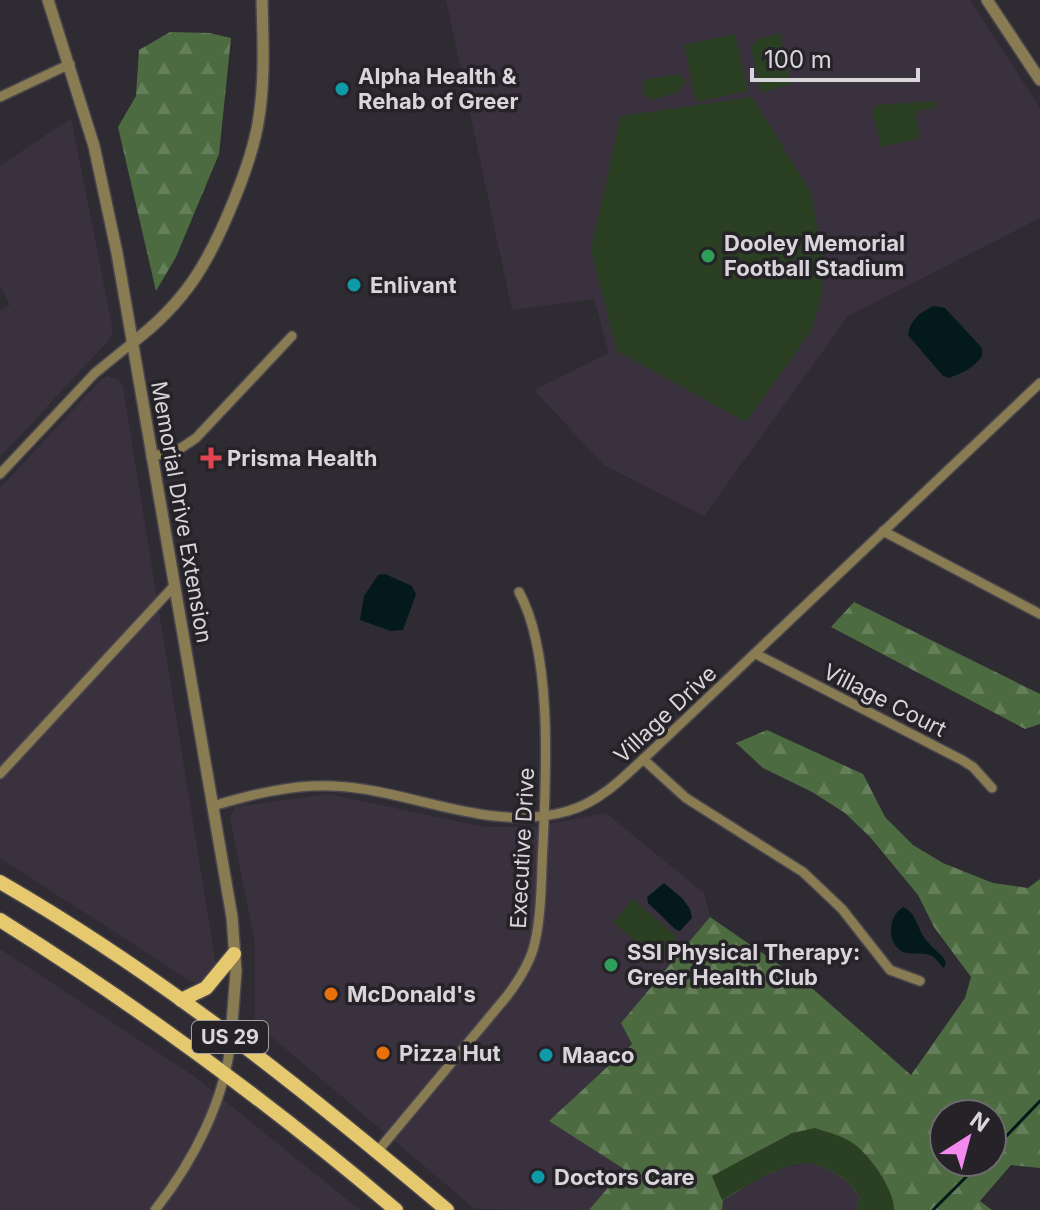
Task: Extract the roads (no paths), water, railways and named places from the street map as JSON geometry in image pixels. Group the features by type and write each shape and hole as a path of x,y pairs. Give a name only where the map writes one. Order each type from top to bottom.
{"main road":[{"name":"US 29","path":"0,882 181,1000 285,1077 447,1210"},
{"name":"US 29","path":"0,920 151,1018 361,1178 396,1210"},
{"path":"181,1000 206,988 234,954"}],"street":[{"name":"Memorial Drive Extension","path":"48,0 70,64 108,205 232,917 236,971 231,1037"},
{"path":"0,474 95,373 167,316 196,280 220,236 248,166 261,103 262,0"},
{"path":"987,0 1040,80"},
{"path":"0,97 70,64"},
{"path":"151,457 181,448 196,438 292,336"},
{"name":"Village Drive","path":"213,806 297,788 334,786 503,817 544,816 571,810 596,798 643,759 756,654 1040,383"},
{"path":"883,531 1040,614"},
{"path":"0,774 174,586"},
{"name":"Executive Drive","path":"377,1152 510,992 525,968 536,934 544,816 541,676 535,632 519,592"},
{"name":"Village Court","path":"756,654 962,760 992,788"},
{"path":"643,759 686,798 803,872 842,909 890,970 920,981"},
{"path":"155,1210 183,1170 205,1129 229,1056 231,1037"}],"waterway":[{"path":"1008,1134 1040,1101"},
{"path":"933,1210 965,1178"}],"place":[{"name":"Alpha Health & Rehab of Greer","path":"342,89"},
{"name":"Dooley Memorial Football Stadium","path":"708,256"},
{"name":"Enlivant","path":"354,285"},
{"name":"Prisma Health","path":"211,458"},
{"name":"SSI Physical Therapy: Greer Health Club","path":"611,965"},
{"name":"McDonald's","path":"331,994"},
{"name":"Pizza Hut","path":"383,1053"},
{"name":"Maaco","path":"546,1055"},
{"name":"Doctors Care","path":"538,1177"}]}
